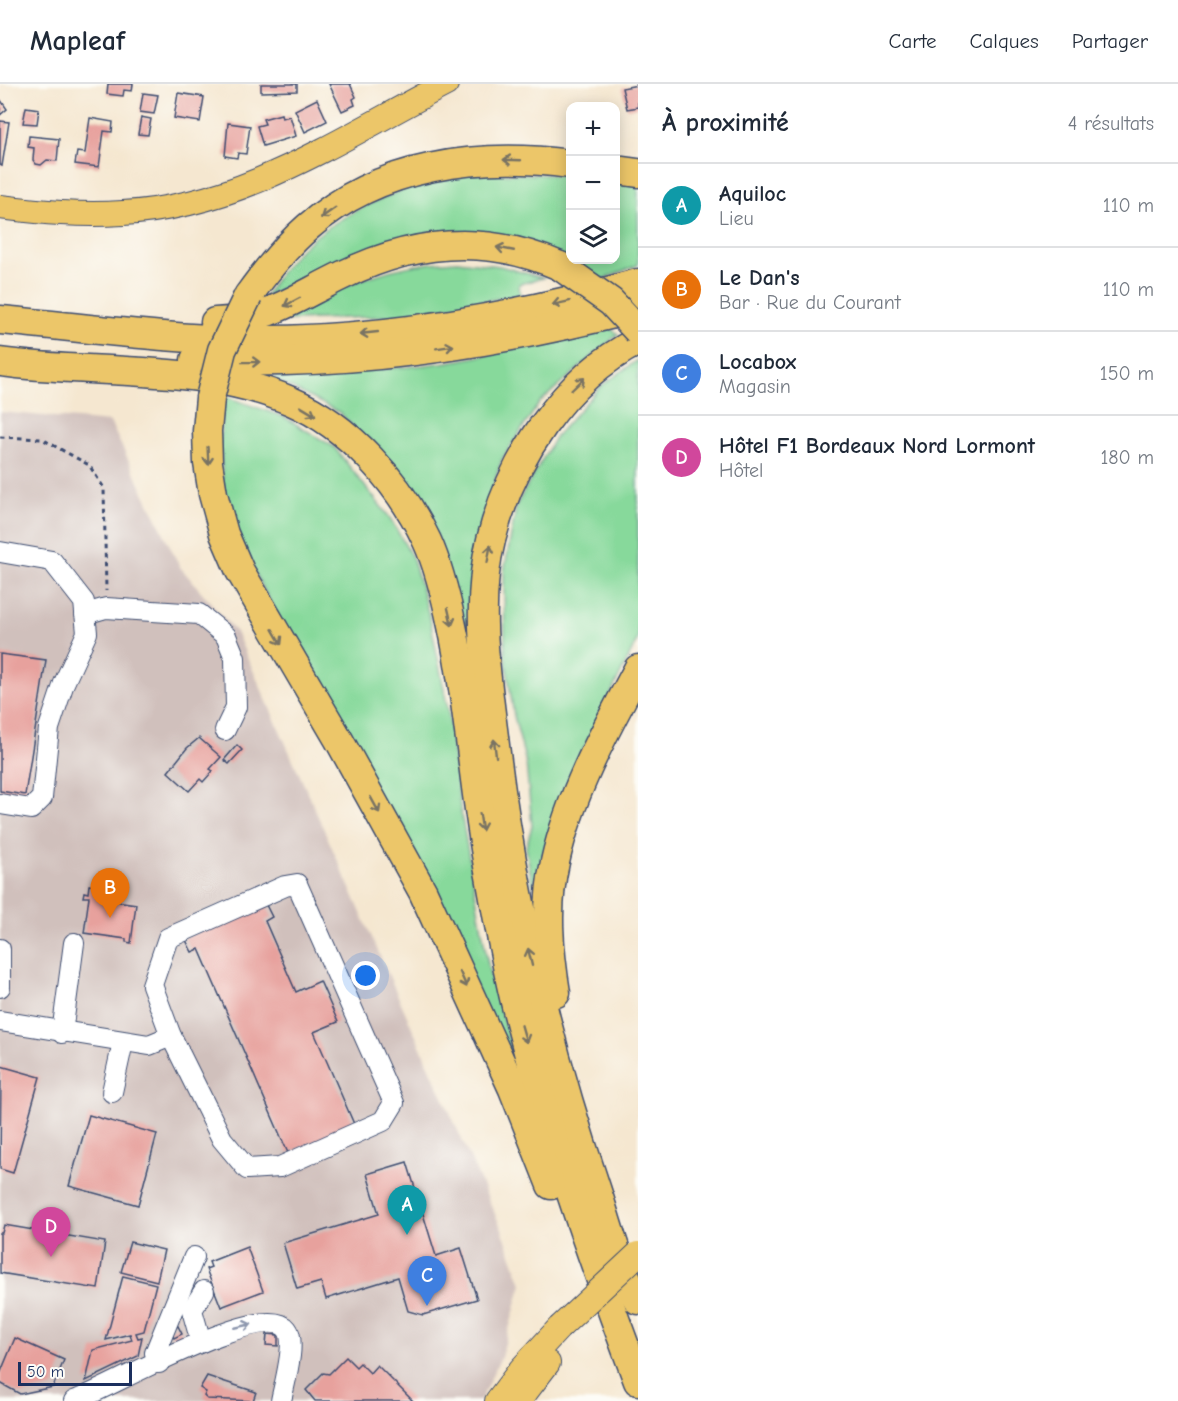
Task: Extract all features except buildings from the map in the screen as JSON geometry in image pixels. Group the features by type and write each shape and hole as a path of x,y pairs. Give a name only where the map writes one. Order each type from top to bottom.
{"highway":[{"path":"566,164 499,160 429,167 388,180 349,198 309,226 278,256 248,296 222,350 210,398 207,431 209,473 224,534 240,571 339,740 423,892 513,1089 567,1230 590,1253"},
{"path":"620,171 638,173"},
{"path":"115,330 253,318 270,313 344,274 385,256 449,245 485,245 531,254 560,267 611,302 638,331"},
{"path":"0,320 246,340 348,336 518,313 638,283"},
{"path":"0,348 237,362 290,362 435,349 519,336 638,308"},
{"path":"638,341 584,379 562,400 512,478 491,541 485,574 484,610 487,680 502,806 523,925 541,1004 578,1136 612,1236 638,1300"},
{"path":"0,362 235,384 291,401 335,427 372,461 399,494 427,542 447,604 464,681 489,872 517,1009 590,1253 638,1381"},
{"path":"638,669 605,730 574,804 555,862 548,923 557,1000 575,1069 638,1260"}],"main road":[{"path":"0,207 56,214 124,213 188,203 236,189 291,167 444,84"},
{"path":"519,1401 562,1336 638,1254"},
{"path":"496,1401 521,1369 638,1275"}],"street":[{"path":"0,552 52,561 84,602 87,633 64,683 49,728 42,798 31,809 0,804"},
{"path":"86,614 106,608 200,614 226,636 235,658 236,707 225,730"},
{"path":"297,884 394,1104 383,1121 280,1167 247,1169 222,1139 171,1036 152,985 168,938 285,886 297,884"},
{"path":"62,1033 74,943"},
{"path":"0,950 0,987"},
{"path":"0,1022 150,1045 171,1036"},
{"path":"112,1092 123,1042"},
{"path":"159,1363 155,1353 194,1257"},
{"path":"201,1342 192,1310 204,1291"},
{"path":"74,1401 201,1342 247,1325 277,1322 287,1328 292,1337 281,1401"}],"path":[{"path":"0,436 42,438 89,465 104,488 106,608"}],"shaded area":[{"path":"0,412 110,422 180,567 236,632 503,1232 522,1284 501,1357 480,1401 0,1401"}],"green space":[{"path":"449,173 566,175 566,264 620,264 620,182 638,184 638,265 603,279 461,232 410,237 367,248 264,297 296,254 317,235 352,213 390,195"},
{"path":"457,261 500,266 543,278 519,284 520,295 395,316 273,321 361,280 405,267"},
{"path":"610,328 618,334 540,402 502,459 482,519 471,584 472,662 440,543 408,482 339,412 270,377 450,362"},
{"path":"638,360 638,638 560,797 533,888 526,847 532,826 526,763 514,716 505,656 504,572 517,504 556,436 601,386"},
{"path":"224,396 284,417 334,447 390,518 413,559 430,619 448,710 460,807 489,970 519,1075 242,548 224,493 220,444"}],"place":[{"name":"Le Dan's","path":"110,918"},
{"name":"Aquiloc","path":"407,1235"},
{"name":"Hôtel F1 Bordeaux Nord Lormont","path":"51,1257"},
{"name":"Locabox","path":"427,1306"}]}
